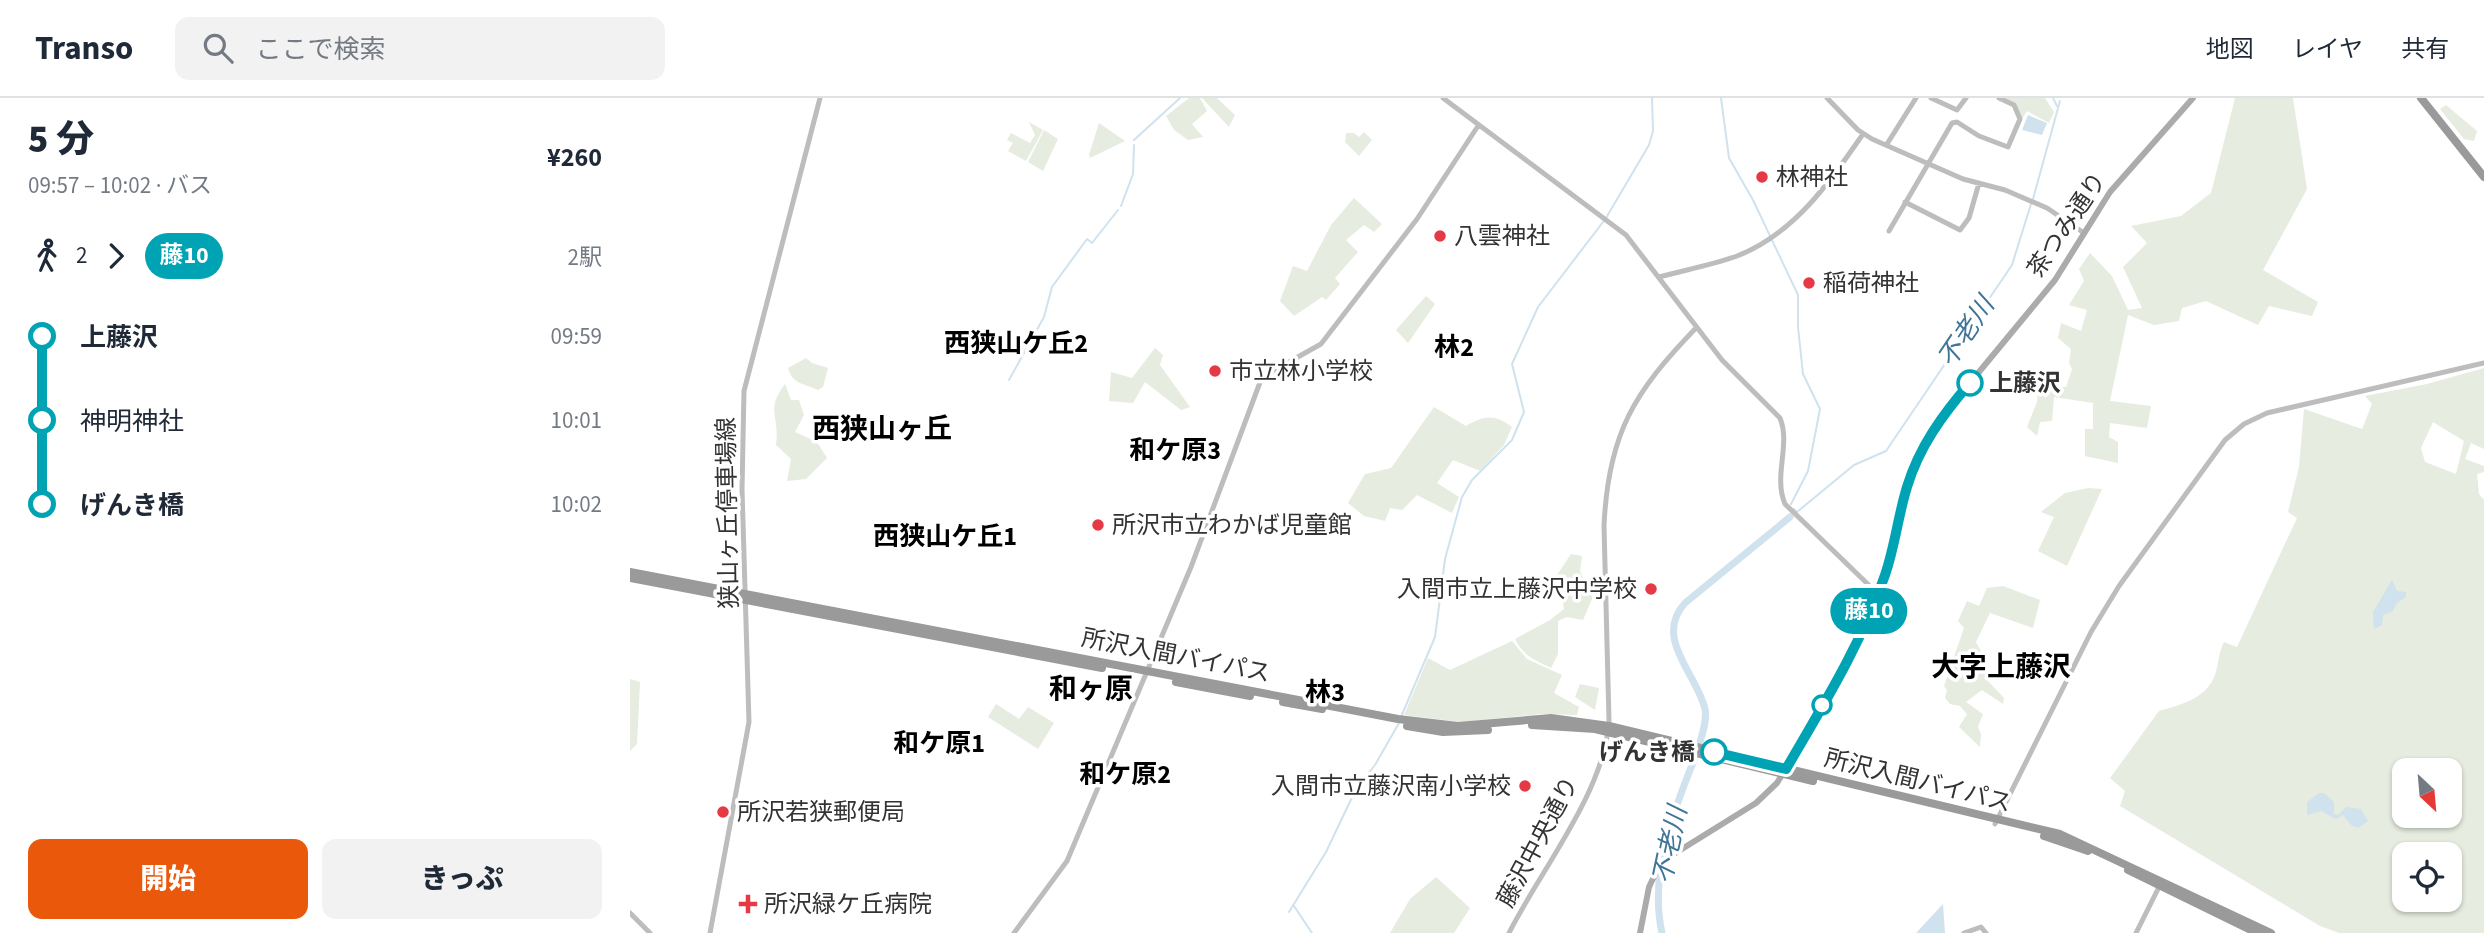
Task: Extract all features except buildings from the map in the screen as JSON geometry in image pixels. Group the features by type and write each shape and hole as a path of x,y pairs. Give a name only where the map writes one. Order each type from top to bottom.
{"highway":[{"path":"2421,98 2484,177"},
{"path":"2427,98 2484,169"},
{"name":"所沢入間バイパス","path":"630,572 748,597 1458,732 1551,724 1608,729 1996,822 2060,834 2271,933"},
{"name":"所沢入間バイパス","path":"630,578 748,597"},
{"name":"所沢入間バイパス","path":"2161,883 2257,933"}],"main road":[{"name":"茶つみ通り","path":"1640,933 1649,887 1661,862 1756,803 1784,772 1840,673 1877,593 1888,566 1910,478 1936,426 2055,280 2114,187 2193,98"}],"street":[{"name":"狭山ヶ丘停車場線","path":"710,933 749,722 748,597 742,489 744,391 820,98"},
{"path":"1443,98 1633,242 1696,328 1744,385 1780,418 1784,429 1780,491 1784,503 1877,593"},
{"path":"1827,98 1863,134 1927,164 2032,201 2060,215 2084,233"},
{"path":"1887,144 1916,98"},
{"path":"1931,98 1957,110 1966,98"},
{"path":"1889,232 1954,122 1979,136 2008,147 2020,119 2014,105 1999,98"},
{"path":"1014,933 1067,861 1191,567 1262,377 1321,344 1417,219 1478,126"},
{"path":"1659,277 1737,256 1771,238 1819,194 1863,134"},
{"path":"1905,202 1961,230 1969,218 1979,183"},
{"name":"藤沢中央通り","path":"1509,933 1573,820 1595,772 1608,729 1604,526 1608,476 1615,446 1636,398 1660,366 1696,328"},
{"path":"1996,822 2091,632 2121,583 2224,440 2244,424 2267,413 2484,363"},
{"path":"2136,933 2161,883"},
{"path":"630,913 650,933"},
{"path":"1964,933 1981,927 1986,933"}],"shaded area":[{"path":"1189,98 1200,98 1207,111 1192,124 1203,137 1188,140 1174,130 1166,116"},
{"path":"1202,98 1217,98 1235,115 1229,127"},
{"path":"2004,98 2045,98 2054,112 2049,123 2027,111 2022,119 2016,104"},
{"path":"2235,98 2293,98 2307,189 2263,270 2318,302 2312,316 2269,306 2258,325 2206,301 2182,308 2179,321 2154,325 2128,315 2110,401 2151,406 2147,428 2110,423 2109,437 2118,442 2118,463 2085,456 2085,429 2093,429 2093,403 2054,397 2052,421 2040,422 2037,436 2027,427 2037,402 2038,387 2066,387 2072,369 2069,363 2071,349 2058,338 2061,323 2081,331 2087,310 2069,305 2084,281 2079,269 2090,253 2112,276 2128,310 2142,308 2123,267 2147,243 2131,226 2181,216 2211,193"},
{"path":"2446,105 2477,131 2474,141 2464,139 2440,109"},
{"path":"1029,122 1043,130 1026,161 1008,151 1013,143 1007,140 1011,133 1030,143 1035,135"},
{"path":"1099,123 1125,141 1090,158 1089,155"},
{"path":"1044,130 1058,139 1043,171 1028,162"},
{"path":"1364,132 1372,140 1359,156 1345,142 1346,133 1354,133 1359,137"},
{"path":"1354,198 1382,224 1374,232 1364,225 1346,240 1358,252 1335,278 1340,284 1326,300 1322,297 1294,316 1280,301 1293,266 1307,271 1331,225"},
{"path":"1426,296 1435,304 1408,343 1396,330"},
{"path":"1155,348 1163,355 1160,365 1190,407 1181,410 1145,382 1133,403 1109,401 1111,372 1132,378"},
{"path":"806,358 828,368 823,387 818,390 800,383 788,368"},
{"path":"2484,368 2484,449 2471,443 2465,459 2484,466 2484,472 2477,474 2479,494 2484,500 2484,933 2339,933 2320,926 2120,806 2125,791 2110,778 2159,711 2192,700 2211,683 2224,642 2237,647 2297,518 2288,512 2299,467 2304,409 2362,429 2372,404 2365,396 2427,384","holes":["2433,422 2464,441 2456,474 2425,462 2421,448"]},
{"path":"785,384 791,400 799,400 804,415 795,432 817,442 827,458 806,479 787,481 791,459 776,445 774,407"},
{"path":"1434,407 1466,426 1478,420 1495,418 1512,427 1504,445 1480,471 1453,460 1437,483 1459,497 1452,513 1417,495 1402,510 1390,508 1385,521 1364,516 1348,503 1365,474 1391,468"},
{"path":"2088,488 2102,489 2067,566 2038,551 2054,517 2041,512 2065,493"},
{"path":"1571,554 1582,556 1580,571 1588,589 1601,588 1602,592 1592,599 1583,620 1567,617 1558,621 1558,654 1551,668 1526,654 1515,639 1564,609 1563,602 1552,594 1549,587"},
{"path":"2003,586 2040,600 2033,628 1990,613 1976,642 1983,655 1972,652 1970,667 1989,672 1987,680 2004,698 2003,704 1982,690 1966,702 1983,714 1978,727 1981,734 1980,747 1959,727 1967,714 1960,706 1950,704 1945,698 1947,690 1944,686 1964,628 1958,621 1967,601 1979,606 1987,588"},
{"path":"1512,641 1527,659 1562,675 1554,693 1579,707 1577,715 1542,714 1461,722 1404,715 1428,658 1450,670"},
{"path":"630,679 640,682 637,744 630,751"},
{"path":"1580,684 1599,688 1595,710 1575,697"},
{"path":"996,704 1019,719 1028,707 1054,723 1038,749 988,717"},
{"path":"1436,877 1470,908 1454,933 1390,933 1410,899"}],"water":[{"path":"2028,115 2047,123 2042,135 2022,130"},
{"path":"2392,580 2397,591 2406,592 2406,597 2397,603 2392,612 2383,615 2382,625 2374,629 2373,612"},
{"path":"2319,793 2324,793 2334,802 2334,814 2338,815 2346,807 2361,809 2368,821 2358,828 2351,825 2343,815 2336,819 2321,811 2307,815 2307,802"},
{"path":"1943,904 1945,933 1916,933"}],"waterway":[{"path":"1134,140 1180,98"},
{"path":"1606,218 1649,145 1653,131 1652,98"},
{"path":"1721,98 1729,158 1753,200 1798,295 1803,374 1820,409 1808,471 1791,504"},
{"path":"2053,98 2057,106"},
{"name":"不老川","path":"2033,199 2060,101"},
{"path":"1121,206 1133,174 1134,145"},
{"name":"不老川","path":"1794,509 1797,512 1854,465 1886,451 2012,265 2031,204"},
{"path":"1009,380 1044,317 1052,287 1087,239 1092,243 1118,210"},
{"path":"1401,717 1435,637 1445,559 1462,497 1472,480 1512,440 1524,412 1512,364 1538,307 1603,222"},
{"name":"不老川","path":"1700,742 1705,709 1675,643 1676,616 1685,603 1790,517"},
{"path":"1289,912 1326,852 1356,789 1375,765 1399,723"},
{"name":"不老川","path":"1662,933 1659,889 1665,844 1694,760"},
{"path":"1294,906 1312,933"}],"bus line":[{"name":"藤10","path":"1714,752 1786,769 1835,683 1882,583 1906,487 1916,464 1941,418 1970,383"}],"place":[{"name":"林神社","path":"1762,177"},
{"name":"八雲神社","path":"1440,236"},
{"name":"稲荷神社","path":"1809,283"},
{"name":"市立林小学校","path":"1215,371"},
{"name":"上藤沢","path":"1970,383"},
{"name":"所沢市立わかば児童館","path":"1098,525"},
{"name":"入間市立上藤沢中学校","path":"1651,589"},
{"name":"げんき橋","path":"1714,752"},
{"name":"入間市立藤沢南小学校","path":"1525,786"},
{"name":"所沢若狭郵便局","path":"723,812"},
{"name":"所沢緑ケ丘病院","path":"748,904"}],"district":[{"name":"西狭山ケ丘2","path":"1016,343"},
{"name":"林2","path":"1454,347"},
{"name":"西狭山ヶ丘","path":"882,429"},
{"name":"和ケ原3","path":"1175,450"},
{"name":"西狭山ケ丘1","path":"945,536"},
{"name":"大字上藤沢","path":"2001,667"},
{"name":"和ヶ原","path":"1091,689"},
{"name":"林3","path":"1325,692"},
{"name":"和ケ原1","path":"939,743"},
{"name":"和ケ原2","path":"1125,774"}]}
